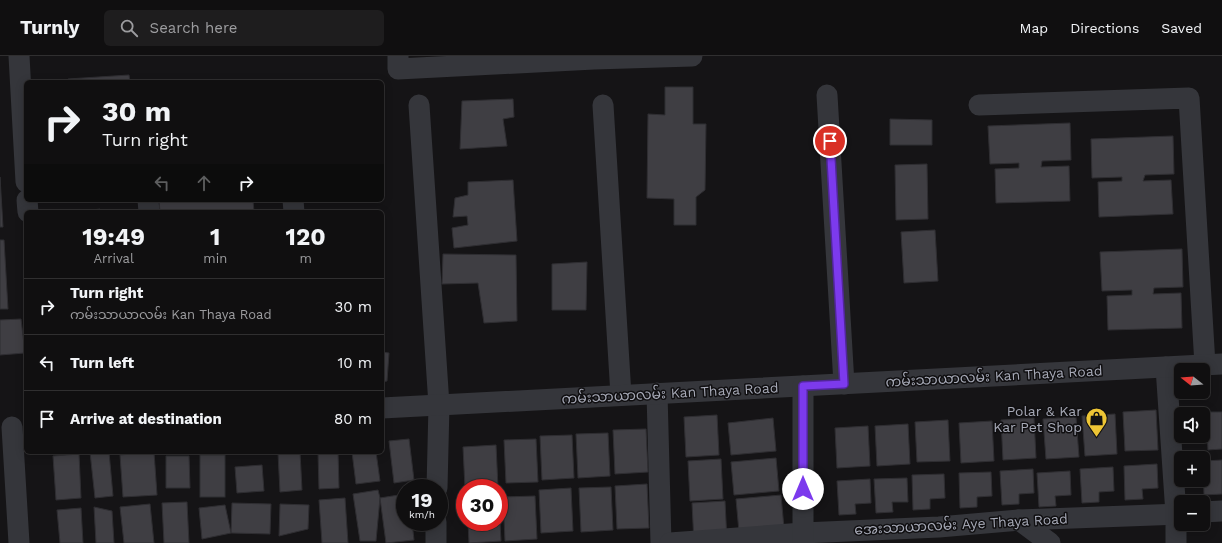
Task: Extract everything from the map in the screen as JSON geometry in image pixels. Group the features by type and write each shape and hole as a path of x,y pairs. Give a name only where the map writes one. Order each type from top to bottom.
{"street":[{"path":"19,56 24,146"},
{"path":"398,56 398,69 594,57 692,56"},
{"path":"827,95 844,384"},
{"path":"979,105 1189,98 1214,364"},
{"path":"603,104 621,395"},
{"path":"419,105 439,405 437,479"},
{"name":"ကမ်းသာယာလမ်း Kan Thaya Road","path":"384,408 1214,364"},
{"path":"1166,367 1176,495"},
{"path":"803,386 803,538"},
{"path":"657,393 661,543"},
{"path":"13,427 19,543"},
{"path":"1210,512 1222,511"},
{"name":"အေးသာယာလမ်း Aye Thaya Road","path":"670,543 940,535 1019,520 1174,514"},
{"path":"1019,520 1050,543"},
{"path":"436,531 436,543"},
{"path":"1176,543 1177,531"}],"building":[{"path":"129,75 130,80 68,80"},
{"path":"665,87 693,87 693,124 706,124 705,190 696,197 696,225 674,225 674,199 647,198 648,114 665,115"},
{"path":"513,99 514,117 503,119 507,146 460,149 462,101"},
{"path":"890,119 932,120 932,145 890,145"},
{"path":"1070,123 1071,160 1042,161 1041,167 1069,166 1070,201 996,203 995,169 1019,168 1019,163 990,164 988,126"},
{"path":"1173,136 1174,174 1145,175 1143,181 1171,180 1173,214 1099,217 1098,182 1122,181 1122,177 1092,178 1091,139"},
{"path":"927,164 928,219 896,220 895,165"},
{"path":"0,177 3,227 0,227"},
{"path":"513,180 517,241 454,248 452,228 468,225 467,216 453,217 455,198 468,195 468,182"},
{"path":"159,202 253,202 254,210 160,210"},
{"path":"935,230 938,281 904,283 901,232"},
{"path":"0,240 4,240 8,309 0,309"},
{"path":"1182,249 1183,287 1154,288 1153,294 1181,293 1182,328 1108,330 1107,296 1132,295 1132,290 1102,291 1100,252"},
{"path":"443,254 516,255 517,321 484,323 478,283 442,284"},
{"path":"587,262 586,310 552,310 552,264"},
{"path":"21,319 24,353 0,355 0,320"},
{"path":"384,352 389,353 387,381 384,382"},
{"path":"1156,410 1158,450 1125,451 1123,412"},
{"path":"1210,412 1222,412 1222,449 1208,450 1208,443 1210,443"},
{"path":"1115,414 1117,454 1085,456 1082,416"},
{"path":"717,415 719,455 686,457 684,417"},
{"path":"1076,417 1079,457 1046,459 1043,419"},
{"path":"773,418 776,451 731,455 728,423"},
{"path":"1034,418 1036,458 1003,460 1001,420"},
{"path":"948,420 950,461 917,462 915,422"},
{"path":"992,421 994,461 961,463 959,423"},
{"path":"908,424 910,464 877,466 875,426"},
{"path":"868,426 870,466 837,468 835,428"},
{"path":"646,429 648,472 615,474 613,430"},
{"path":"608,433 610,476 578,478 576,434"},
{"path":"572,435 574,478 542,480 540,436"},
{"path":"409,439 414,479 396,479 396,483 394,483 389,441"},
{"path":"536,439 538,482 508,483 508,479 506,479 504,440"},
{"path":"496,445 498,479 465,479 463,447"},
{"path":"79,454 81,498 56,500 53,456"},
{"path":"90,454 109,454 113,496 95,498"},
{"path":"154,454 157,495 123,497 120,455"},
{"path":"278,454 300,454 302,490 280,492"},
{"path":"318,454 338,454 339,488 319,489"},
{"path":"352,454 376,454 380,481 356,484"},
{"path":"200,455 225,455 225,497 200,497"},
{"path":"166,456 189,456 190,488 166,488"},
{"path":"776,458 779,491 734,495 731,462"},
{"path":"721,459 723,499 690,501 688,461"},
{"path":"1222,460 1222,494 1204,495 1204,487 1210,487 1210,461"},
{"path":"1157,464 1158,488 1142,489 1143,499 1125,500 1124,466"},
{"path":"262,465 264,491 237,493 235,467"},
{"path":"1113,467 1114,491 1099,492 1099,502 1082,503 1080,469"},
{"path":"1033,469 1034,493 1019,494 1019,504 1002,505 1000,471"},
{"path":"1070,471 1071,495 1055,496 1056,506 1039,507 1037,473"},
{"path":"991,472 992,496 977,497 977,507 960,508 959,473"},
{"path":"944,474 945,498 930,499 930,509 913,510 912,475"},
{"path":"907,478 908,502 892,502 893,512 876,513 874,479"},
{"path":"870,479 871,503 855,504 856,514 839,515 837,481"},
{"path":"647,484 649,528 617,529 615,486"},
{"path":"611,487 613,530 581,532 579,488"},
{"path":"571,488 573,531 541,533 539,490"},
{"path":"378,490 380,498 376,541 360,541 353,494"},
{"path":"396,495 396,531 413,531 414,540 386,543 380,498"},
{"path":"781,495 784,528 739,532 736,499"},
{"path":"535,496 537,539 505,541 505,531 508,531 508,497"},
{"path":"345,498 348,543 322,543 319,500"},
{"path":"725,501 727,541 694,543 692,503"},
{"path":"187,502 189,543 164,543 162,503"},
{"path":"232,503 271,504 270,534 231,533"},
{"path":"150,504 154,543 124,543 120,507"},
{"path":"280,504 309,505 308,529 279,536"},
{"path":"225,505 231,533 202,539 199,508"},
{"path":"94,507 112,511 114,543 96,543"},
{"path":"81,508 83,543 60,543 57,510"},
{"path":"468,531 500,531 501,541 469,543"}],"place":[{"name":"Polar & Kar Kar Pet Shop","path":"1097,438"}],"route":[{"path":"803,489 803,386 844,384 830,141"}]}
